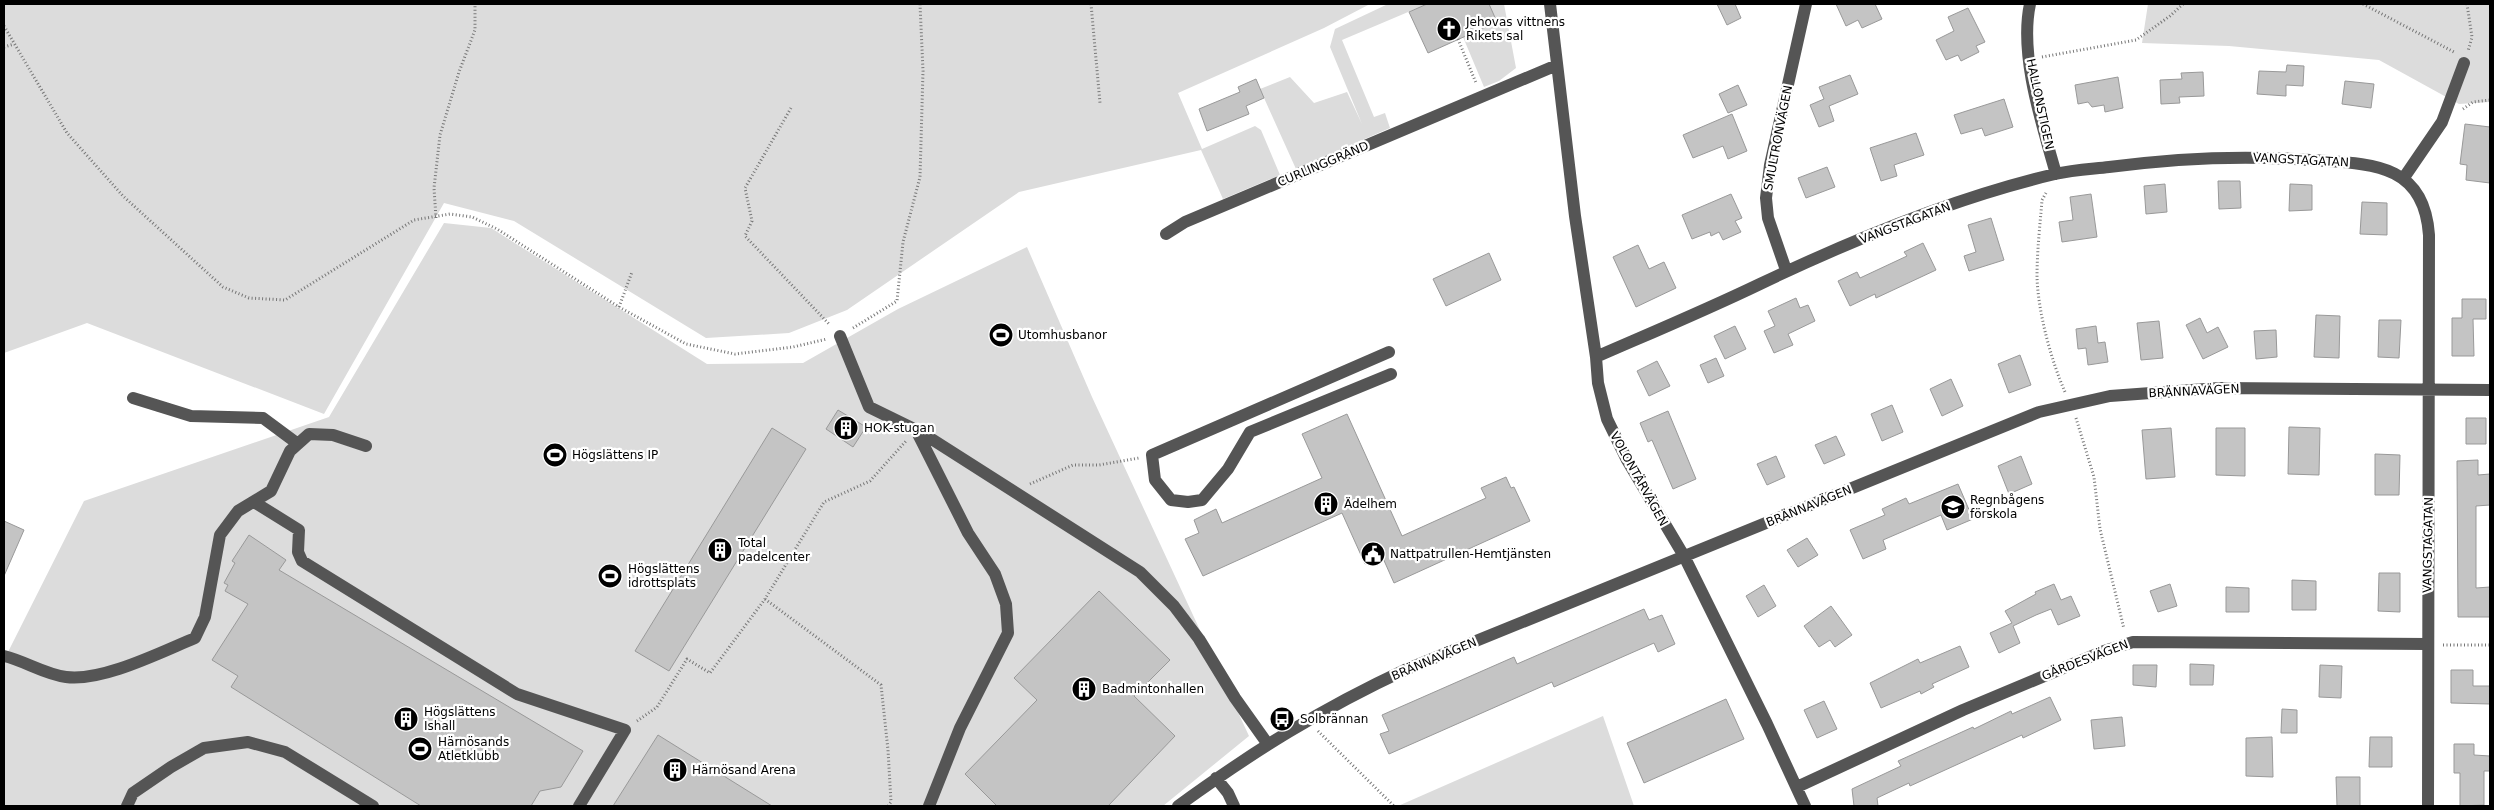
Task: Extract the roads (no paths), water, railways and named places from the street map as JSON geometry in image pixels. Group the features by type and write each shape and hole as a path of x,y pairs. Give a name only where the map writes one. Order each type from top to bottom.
{"street":[{"name":"VOLONTÄRVÄGEN","path":"1550,4 1575,216 1596,357 1598,383 1607,419 1627,460 1684,556 1805,806"},
{"name":"SMULTRONVÄGEN","path":"1786,270 1768,218 1766,198 1770,164 1806,4"},
{"name":"HALLONSTIGEN","path":"2030,4 2027,19 2030,60 2056,174"},
{"path":"2402,179 2442,122 2464,63"},
{"name":"CURLINGGRÄND","path":"1166,234 1185,222 1557,65"},
{"name":"VANGSTAGATAN","path":"1596,357 1786,270 1904,221 2056,174 2151,161 2228,156 2268,157 2380,166 2396,172 2422,203 2428,220 2433,645 2428,806"},
{"path":"840,336 869,406 977,460 1013,492 1140,572 1174,606 1199,639 1235,698 1267,743"},
{"path":"1389,352 1152,455 1156,480 1171,500 1188,502 1202,500 1228,469 1250,432 1391,374"},
{"name":"BRÄNNAVÄGEN","path":"1180,806 1216,778 1267,743 1307,719 1407,669 2039,412 2110,396 2219,388 2490,390"},
{"path":"133,398 191,416 264,418 298,444"},
{"path":"916,430 968,533 995,574 1006,604 1008,633 960,728 929,806"},
{"path":"4,656 57,674 81,678 102,674 196,638 205,616 220,535 238,511 271,491 290,450 309,434 333,434 366,446"},
{"path":"254,502 299,530 298,552 302,561 517,694 625,730 579,806"},
{"name":"GÄRDESVÄGEN","path":"1797,787 1963,710 2104,651 2134,642 2433,645"},
{"path":"127,806 133,793 171,767 204,748 248,742 285,752 373,806"},
{"path":"1216,778 1228,793 1234,806"}],"place":[{"name":"Jehovas vittnens Rikets sal","path":"1449,29"},
{"name":"Utomhusbanor","path":"1001,335"},
{"name":"HOK-stugan","path":"846,428"},
{"name":"Högslättens IP","path":"555,455"},
{"name":"Ädelhem","path":"1326,504"},
{"name":"Regnbågens förskola","path":"1953,507"},
{"name":"Total padelcenter","path":"720,550"},
{"name":"Nattpatrullen-Hemtjänsten","path":"1373,554"},
{"name":"Högslättens idrottsplats","path":"610,576"},
{"name":"Badmintonhallen","path":"1084,689"},
{"name":"Högslättens Ishall","path":"406,719"},
{"name":"Solbrännan","path":"1282,719"},
{"name":"Härnösands Atletklubb","path":"420,749"},
{"name":"Härnösand Arena","path":"675,770"}]}
